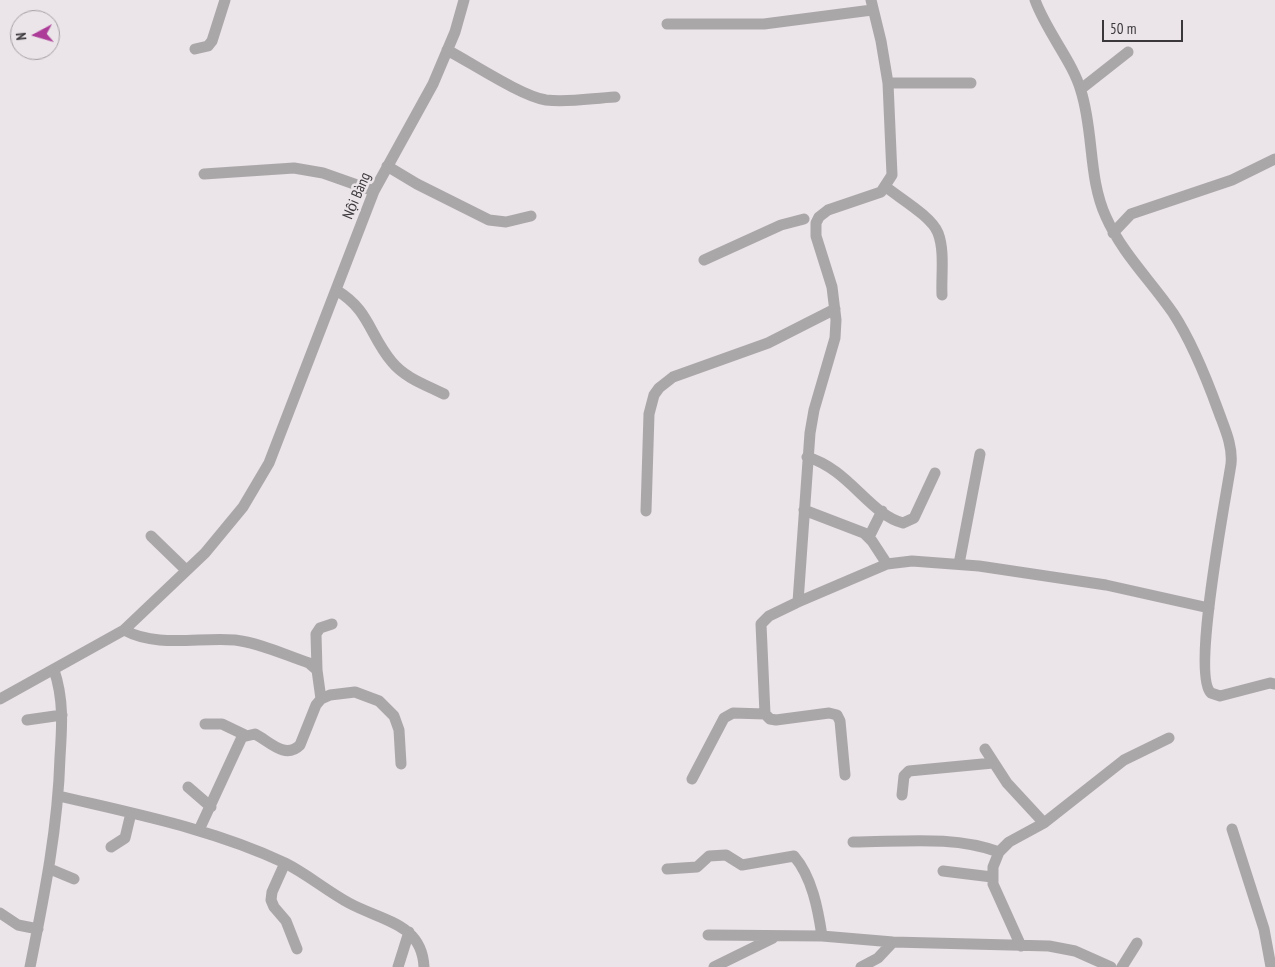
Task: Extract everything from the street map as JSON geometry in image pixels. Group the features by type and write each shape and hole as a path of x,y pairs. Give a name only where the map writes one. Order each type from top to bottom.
{"street":[{"path":"195,49 208,46 212,41 226,0"},
{"name":"Nội Bàng","path":"0,699 124,630 205,553 257,487 269,463 374,192 433,84 464,0"},
{"path":"1035,0 1046,25 1081,89 1087,114 1097,189 1105,216 1113,233 1182,328 1213,397 1229,441 1231,464 1204,651 1205,678 1209,692 1220,696 1270,683 1275,684"},
{"path":"666,24 764,24 872,5 881,41 888,83 892,170 886,187 876,195 828,210 811,218 781,225 704,260"},
{"path":"447,50 527,93 543,99 561,101 615,96"},
{"path":"1081,89 1128,52"},
{"path":"888,83 971,83"},
{"path":"1113,233 1131,214 1232,180 1275,159"},
{"path":"387,166 417,184 490,220 506,222 531,216"},
{"path":"204,174 294,168 323,173 374,192"},
{"path":"886,187 936,228 940,239 942,295"},
{"path":"798,602 807,457 814,410 835,338 835,308 832,287 816,236 816,223 811,218"},
{"path":"336,290 360,308 386,354 396,366 407,375 444,394"},
{"path":"646,511 651,403 659,388 672,377 768,343 835,308"},
{"path":"959,564 980,454"},
{"path":"807,457 832,467 882,511 900,522 912,520 935,474"},
{"path":"804,510 860,531 869,537 887,564"},
{"path":"869,537 882,511"},
{"path":"151,536 186,570"},
{"path":"845,775 840,721 837,715 829,713 776,720 770,719 764,709 761,624 769,616 798,602 887,564 912,561 959,564 1106,584 1209,608"},
{"path":"321,699 317,670 316,634 320,628 332,624"},
{"path":"124,630 140,637 154,640 244,642 309,663 317,670"},
{"path":"30,967 50,869 59,796 62,715 58,682 54,670"},
{"path":"205,724 222,724 245,735 255,734 284,750 294,749 300,744 316,705 321,699 330,695 355,692 384,705 397,722 402,764"},
{"path":"692,779 724,718 733,713 764,709"},
{"path":"27,720 62,715"},
{"path":"199,830 212,807 239,741 245,735"},
{"path":"1021,946 996,894 992,877 993,867 999,852 1009,842 1044,823 1124,760 1169,738"},
{"path":"985,749 1007,783 1044,823"},
{"path":"902,795 904,776 908,772 993,763"},
{"path":"188,787 212,807"},
{"path":"59,796 199,830 285,863 348,902 409,932 420,944 424,967"},
{"path":"111,847 120,843 127,835 131,813"},
{"path":"1232,829 1264,929 1271,967"},
{"path":"853,842 952,842 972,844 999,852"},
{"path":"667,869 697,867 704,858 709,856 726,855 742,865 794,856 804,872 817,908 822,936"},
{"path":"285,863 272,892 271,900 274,907 286,921 297,949"},
{"path":"50,869 74,879"},
{"path":"943,871 992,877"},
{"path":"0,913 18,925 38,929"},
{"path":"398,967 409,932"},
{"path":"708,936 822,936 893,942 1049,946 1067,949 1111,967"},
{"path":"714,967 776,937"},
{"path":"860,967 878,958 893,942"},
{"path":"1122,967 1137,943"}]}
